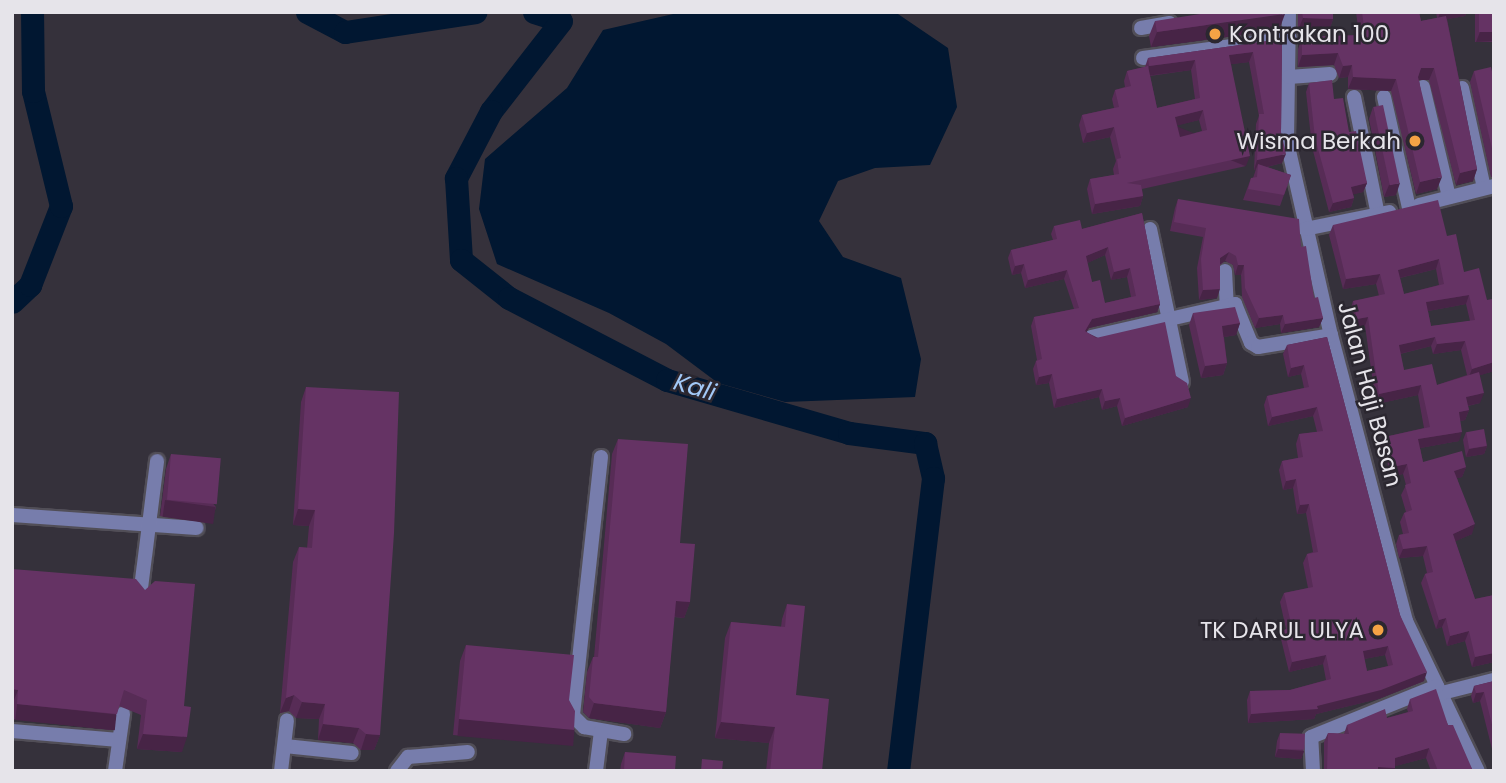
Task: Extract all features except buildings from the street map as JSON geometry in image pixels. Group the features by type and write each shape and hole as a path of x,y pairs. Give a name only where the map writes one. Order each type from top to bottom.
{"street":[{"name":"Jalan Haji Basan","path":"1289,12 1289,78 1285,130 1331,335 1406,621 1478,771"},
{"path":"1140,28 1180,22"},
{"path":"1143,58 1290,38"},
{"path":"1289,78 1330,74"},
{"path":"1423,88 1449,197"},
{"path":"1282,218 1305,225 1378,215 1489,187 1461,88"},
{"path":"1354,97 1378,215"},
{"path":"1384,97 1409,208"},
{"path":"1150,229 1182,382"},
{"path":"1226,271 1227,305"},
{"path":"1091,337 1227,305 1240,306 1247,334 1258,347 1331,335"},
{"path":"601,457 573,716 577,725 601,732 624,734"},
{"path":"140,596 157,461"},
{"path":"12,515 148,527 197,528"},
{"path":"1313,771 1311,737 1439,690 1493,680"},
{"path":"115,771 123,713"},
{"path":"281,771 287,720"},
{"path":"12,731 119,740"},
{"path":"596,771 601,732"},
{"path":"285,746 352,752"},
{"path":"397,771 408,757 468,752"}],"water":[{"path":"682,12 895,12 948,48 957,107 930,165 875,168 838,181 819,221 843,257 901,278 921,359 915,397 785,402 718,383 666,344 609,313 497,264 479,209 485,159 567,88 603,30"}],"waterway":[{"path":"12,302 30,285 61,206 33,91 32,12"},
{"name":"Kali","path":"307,12 345,32 475,12"},
{"name":"Kali","path":"534,12 561,21 491,111 456,178 461,260 509,298 667,380 849,433 925,443 933,478 898,771"}],"place":[{"name":"Kontrakan 100","path":"1215,34"},
{"name":"Wisma Berkah","path":"1415,141"},
{"name":"TK DARUL ULYA","path":"1378,630"}]}
